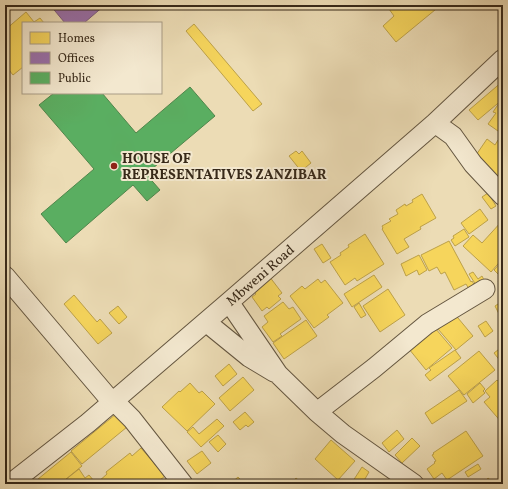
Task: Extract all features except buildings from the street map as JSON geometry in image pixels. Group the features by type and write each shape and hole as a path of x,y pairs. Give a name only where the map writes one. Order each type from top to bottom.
{"street":[{"name":"Mbweni Road","path":"10,484 88,423 206,322 435,123 503,59"},
{"path":"435,123 452,136 473,164 503,196"},
{"path":"5,276 113,402 132,419 183,484"},
{"path":"317,412 374,368 427,324 485,290"},
{"path":"229,302 278,374 317,412 343,434 414,484"},
{"path":"206,322 249,357 278,374"}],"place":[{"name":"HOUSE OF REPRESENTATIVES ZANZIBAR","path":"114,166"}]}
